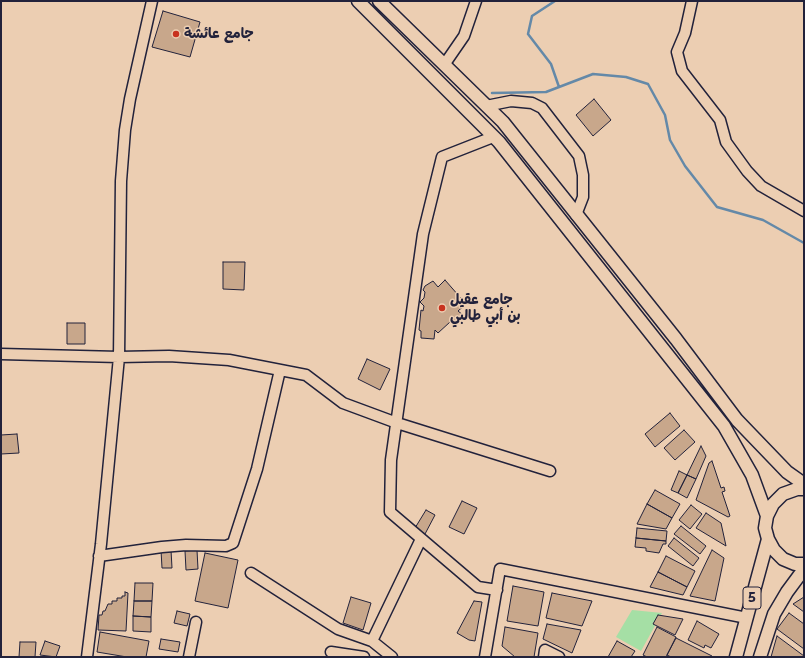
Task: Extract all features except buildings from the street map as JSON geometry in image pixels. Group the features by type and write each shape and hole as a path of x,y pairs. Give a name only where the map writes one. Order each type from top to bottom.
{"main road":[{"path":"358,1 493,137 724,426 752,475 767,516"},
{"path":"379,1 503,122 676,339 737,420 787,472 804,484"},
{"path":"804,489 797,489 784,494 773,504 767,516 765,528 768,539 774,550 783,559 795,564 804,564"},
{"name":"5","path":"736,657 768,539"},
{"name":"5","path":"760,657 774,614 787,592 804,569"}],"street":[{"path":"87,657 99,556 119,357 120,181 130,99 152,1"},
{"path":"444,65 464,36 476,1"},
{"path":"692,1 685,33 677,52 682,71 720,120 726,142 747,170 761,186 804,211"},
{"path":"486,106 511,101 532,103 542,108 579,156 583,175 583,197 576,215"},
{"path":"493,137 442,157 423,234 391,460 390,512 478,587 497,590"},
{"path":"1,354 119,357 169,356 229,360 306,375 343,403 396,423 550,471"},
{"path":"99,556 162,547 186,545 226,546 232,543 257,469 280,370"},
{"path":"372,641 421,539"},
{"path":"485,657 500,570 747,618"},
{"path":"251,574 338,629 372,641 392,657"},
{"path":"189,657 196,622"},
{"path":"544,657 545,650 559,657"},
{"path":"331,652 364,657"}],"green space":[{"path":"632,610 662,613 641,651 616,637"}],"waterway":[{"path":"555,1 532,16 528,34 551,64 559,87"},
{"path":"492,93 546,92 593,74 626,77 648,84 665,115 670,140 685,166 717,207 763,220 804,243"}],"place":[{"name":"جامع عائشة","path":"176,34"},
{"name":"جامع عقيل بن أبي طالبي","path":"442,308"}]}
